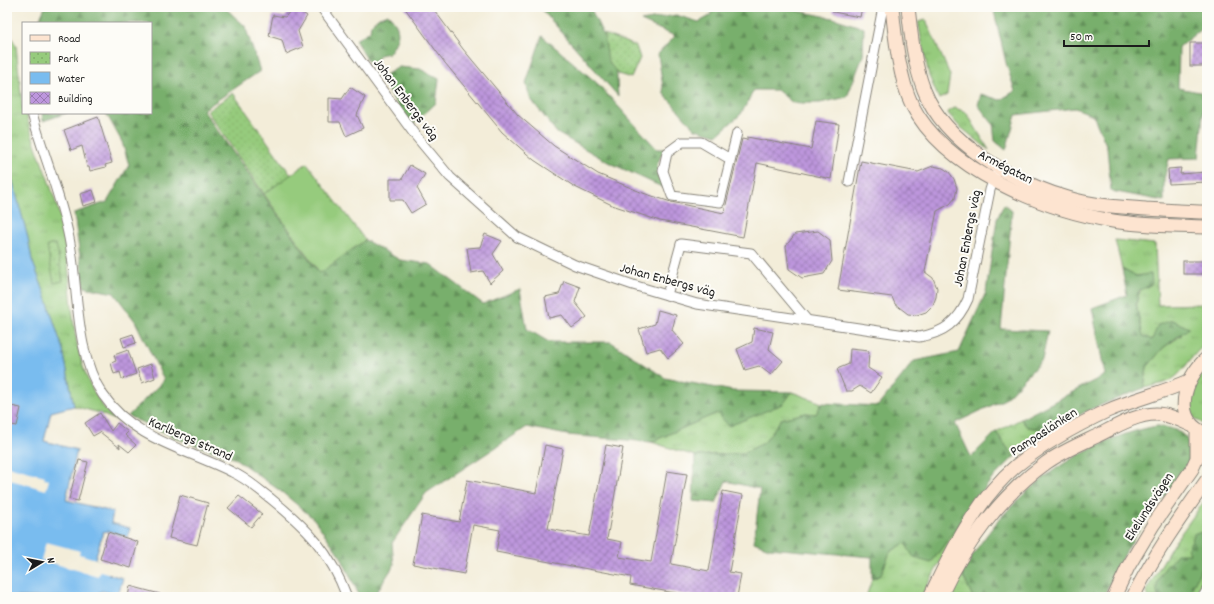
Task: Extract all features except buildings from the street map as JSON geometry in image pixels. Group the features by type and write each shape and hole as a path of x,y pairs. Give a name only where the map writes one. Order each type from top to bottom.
{"street":[{"name":"Johan Enbergs väg","path":"321,7 415,135 450,177 517,237 575,265 698,304 919,337 941,331 959,315 968,299 990,190 996,173"},
{"name":"Armégatan","path":"908,7 916,60 925,91 937,114 954,135 976,153 996,173"},
{"path":"849,182 887,10"},
{"name":"Armégatan","path":"887,10 912,105 926,125 943,144 965,163 996,173 1068,211 1114,221 1163,226 1207,227"},
{"name":"Karlbergs strand","path":"32,114 59,199 69,238 85,352 102,395 133,427 190,455 238,475 296,519 318,542 331,563 347,597"},
{"path":"730,159 701,142 682,142 667,153 663,171 672,196 720,202 737,133"},
{"name":"Armégatan","path":"1015,184 1068,198 1112,206 1207,212"},
{"path":"667,295 681,244 754,250 807,320"},
{"name":"Ekelundsvägen","path":"1114,597 1128,567 1153,525 1192,469 1197,458 1198,430 1184,404 1184,396 1189,381 1196,369 1207,358"},
{"name":"Pampaslänken","path":"930,597 965,530 986,499 1015,467 1046,444 1100,415 1125,403 1164,392 1189,381"},
{"name":"Pampaslänken","path":"940,597 957,563 1002,503 1024,480 1048,462 1117,426 1144,416 1157,414 1168,416 1198,430"},
{"path":"1133,597 1143,576 1175,525 1207,480"},
{"path":"1204,597 1207,590"}],"green space":[{"path":"45,7 183,7 189,10 195,7 224,7 245,26 260,71 203,110 319,273 365,240 400,260 430,264 483,304 520,289 527,329 549,342 611,342 665,378 733,391 792,392 783,404 729,426 717,413 651,442 567,435 527,427 426,493 392,543 394,565 376,593 368,597 360,597 341,557 314,519 283,493 236,459 181,440 128,416 164,380 135,321 114,293 84,287 74,213 107,202 129,165 122,142 107,114 152,114 152,22 38,22"},
{"path":"545,7 590,7 616,62 618,96 543,11"},
{"path":"713,7 779,7 833,18 864,28 863,56 847,97 820,103 793,103 777,90 754,90 741,114 717,135 695,129 664,94 658,54 675,36 641,21 676,15 699,22 710,16"},
{"path":"993,7 1207,7 1207,24 1179,47 1178,88 1205,93 1199,158 1169,159 1164,179 1164,201 1111,191 1107,147 1093,115 1075,108 1016,115 1006,150 995,141 993,124 978,105 981,94 1000,100 1015,91 1006,63"},
{"path":"388,14 396,24 398,33 397,38 389,53 380,55 372,67 355,40 370,31 371,24 379,17"},
{"path":"926,20 950,75 947,95 939,99 929,76 918,22"},
{"path":"604,34 636,46 640,58 631,78 618,74 608,61"},
{"path":"7,36 11,37 16,45 22,114 26,114 33,139 52,190 60,217 68,263 75,333 80,356 87,378 98,399 115,420 99,413 74,406 63,350 45,294 32,260 28,238 7,160"},
{"path":"542,36 597,83 657,149 664,149 657,165 664,188 608,162 557,133 530,98 526,83"},
{"path":"399,67 420,69 439,79 436,103 411,126 380,78"},
{"path":"233,93 291,175 264,194 207,111"},
{"path":"955,108 966,112 989,150 958,125 947,112"},
{"path":"42,114 64,114 43,121"},
{"path":"307,163 365,240 320,273 264,194"},
{"path":"1004,204 1012,211 1001,329 1048,331 1042,360 1005,399 955,423 971,457 996,432 1014,457 991,480 931,563 914,558 905,543 890,552 881,575 872,579 872,557 769,548 754,542 760,489 726,481 716,503 693,501 695,456 743,453 764,443 781,419 806,413 816,414 822,403 878,406 914,361 959,352 986,292 997,219"},
{"path":"1115,240 1155,244 1158,305 1207,304 1207,344 1197,352 1181,372 1165,383 1144,388 1147,367 1163,348 1182,335 1152,340 1143,336 1138,317 1137,304 1140,291 1151,275 1135,276 1122,269"},
{"path":"56,244 63,281 54,283 47,246"},
{"path":"1122,269 1135,276 1151,274 1152,284 1139,291 1136,304 1143,336 1152,340 1158,325 1172,320 1189,328 1163,348 1147,367 1144,388 1091,409 1050,430 1027,427 1021,419 1105,375 1092,308 1127,295"},
{"path":"1207,369 1207,426 1192,417 1191,397 1192,391 1198,380"},
{"path":"792,392 822,403 816,414 806,413 781,419 764,443 743,453 695,456 651,442 717,413 783,404"},
{"path":"1021,419 1027,427 1050,430 1014,457 996,432"},
{"path":"1157,426 1176,430 1186,438 1189,443 1190,457 1183,472 1151,513 1134,538 1103,597 973,597 962,574 978,547 997,522 1019,499 1043,478 1069,460 1097,445 1127,434"},
{"path":"1207,497 1207,571 1195,597 1147,597 1147,589 1172,546"},
{"path":"971,506 921,597 866,597 872,579 881,575 890,552 905,543 931,563"},
{"path":"1207,532 1207,566 1202,566 1188,597 1158,597 1157,585 1164,569 1177,554 1190,554 1188,548 1195,533"},
{"path":"962,574 973,597 950,597"}],"water":[{"path":"7,160 28,238 32,260 45,294 63,350 74,406 51,412 44,441 77,450 66,500 113,512 111,523 130,528 128,537 109,531 103,532 95,559 110,565 108,574 123,578 118,595 102,591 96,594 95,597 7,597"}],"pier":[{"path":"7,466 45,476 44,479 49,480 46,490 7,479"},
{"path":"46,542 80,551 79,554 112,564 111,574 100,571 98,576 41,560"}]}
